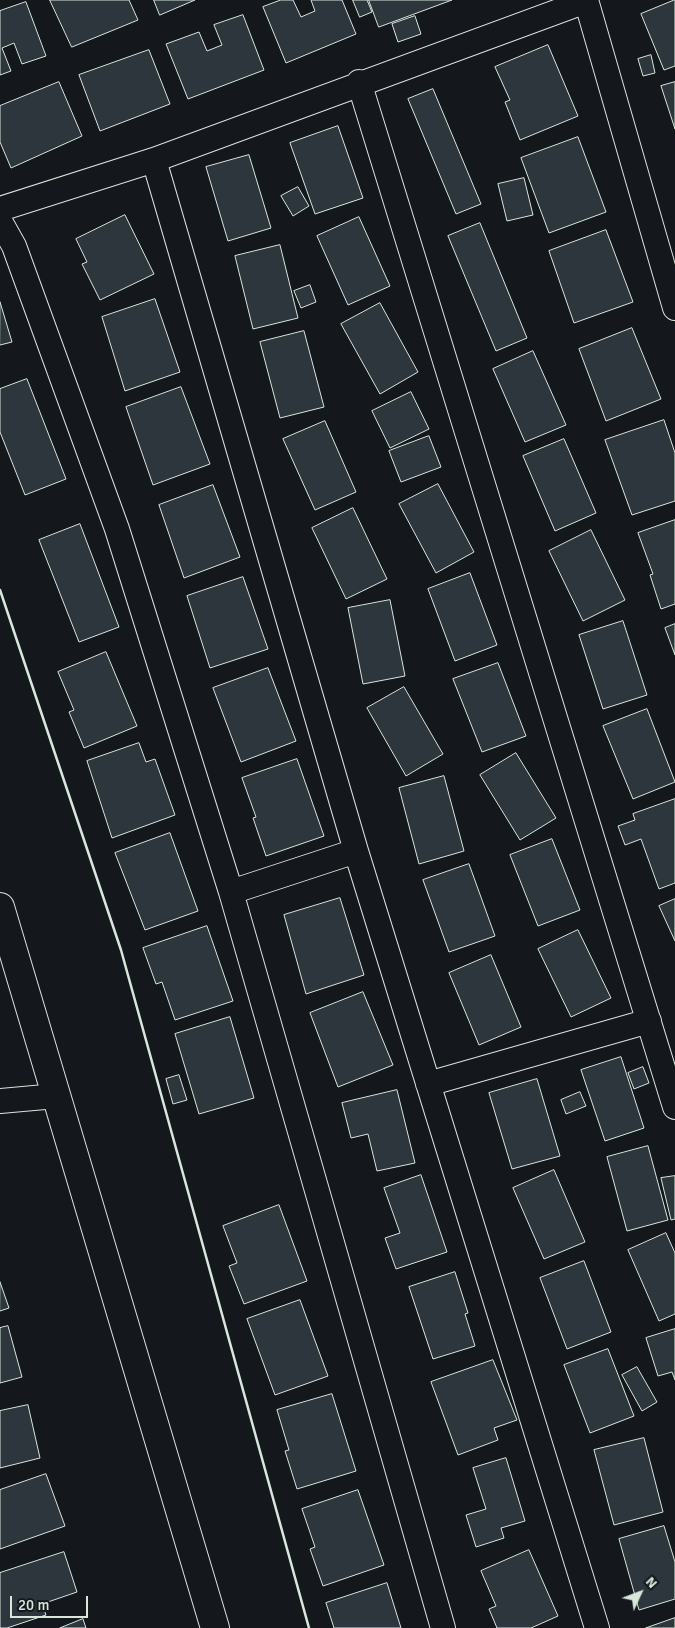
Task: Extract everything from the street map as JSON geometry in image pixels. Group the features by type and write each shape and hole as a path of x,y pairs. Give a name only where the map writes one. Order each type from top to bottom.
{"street":[{"path":"0,209 154,160 359,82 586,0 675,308"},
{"path":"359,82 675,1107"},
{"path":"154,160 356,851 597,1628"},
{"path":"0,221 14,246 116,529 231,892 442,1628"},
{"path":"231,892 356,851"},
{"path":"0,907 215,1628"},
{"path":"428,1084 649,1021"},
{"path":"0,1101 56,1096"}],"building":[{"path":"50,0 129,0 138,20 72,47"},
{"path":"154,0 195,0 160,15"},
{"path":"281,0 293,0 301,17 315,11 311,0 342,0 356,34 286,63 263,7"},
{"path":"353,0 367,0 372,12 360,17"},
{"path":"369,0 452,0 379,27"},
{"path":"675,0 675,66 664,70 641,14"},
{"path":"26,2 46,56 22,64 14,43 2,48 11,71 0,75 0,11"},
{"path":"243,15 264,70 188,99 166,44 199,32 207,51 222,45 214,25"},
{"path":"415,16 421,34 398,42 392,24"},
{"path":"548,45 578,116 520,140 505,102 510,100 495,67"},
{"path":"149,50 170,104 100,131 79,75"},
{"path":"651,55 655,73 643,76 638,59"},
{"path":"59,82 82,136 11,168 0,142 0,106"},
{"path":"675,82 675,129 661,86"},
{"path":"433,89 481,204 456,214 408,99"},
{"path":"338,126 363,198 315,214 290,143"},
{"path":"578,137 606,212 549,233 521,158"},
{"path":"249,155 271,228 228,241 206,167"},
{"path":"524,178 533,215 507,221 498,184"},
{"path":"298,187 309,206 293,216 281,196"},
{"path":"125,215 154,274 100,300 82,264 87,262 76,239"},
{"path":"359,217 390,286 348,305 317,236"},
{"path":"480,223 527,338 496,351 448,236"},
{"path":"606,230 633,302 574,323 549,251"},
{"path":"280,245 298,318 253,329 235,256"},
{"path":"310,285 316,302 301,308 294,291"},
{"path":"155,299 180,372 125,391 102,317"},
{"path":"0,302 12,342 0,345"},
{"path":"380,303 418,372 380,394 341,324"},
{"path":"632,328 661,399 606,421 579,349"},
{"path":"304,331 324,407 280,418 260,342"},
{"path":"533,351 566,425 525,442 493,369"},
{"path":"27,379 66,479 25,495 0,432 0,389"},
{"path":"181,387 210,464 153,485 126,407"},
{"path":"411,392 429,429 390,448 372,411"},
{"path":"664,420 675,453 675,501 632,515 605,440"},
{"path":"325,421 356,492 315,510 283,439"},
{"path":"429,436 441,467 401,482 389,451"},
{"path":"564,439 596,513 555,531 523,456"},
{"path":"438,484 474,552 436,573 399,504"},
{"path":"213,485 240,557 184,578 159,505"},
{"path":"353,508 387,579 346,599 312,528"},
{"path":"675,520 675,604 661,609 650,575 653,574 638,533"},
{"path":"80,524 119,627 79,642 39,540"},
{"path":"591,530 625,600 583,621 549,551"},
{"path":"470,573 497,645 455,661 428,589"},
{"path":"243,577 268,649 210,668 187,596"},
{"path":"390,600 405,676 363,684 348,608"},
{"path":"623,621 647,695 603,709 579,635"},
{"path":"675,624 675,655 665,628"},
{"path":"106,652 137,726 84,748 69,712 74,710 58,672"},
{"path":"498,663 526,736 482,752 453,679"},
{"path":"268,668 296,741 241,762 213,688"},
{"path":"404,687 443,754 406,776 367,708"},
{"path":"647,709 675,782 633,799 603,726"},
{"path":"139,743 146,762 155,759 175,815 112,838 87,761"},
{"path":"516,753 556,818 520,840 480,775"},
{"path":"297,759 324,836 266,856 253,818 256,817 242,778"},
{"path":"444,776 464,851 419,864 399,788"},
{"path":"675,799 675,883 659,889 641,839 625,845 618,826 635,820 633,814"},
{"path":"170,833 198,911 145,930 115,853"},
{"path":"552,839 580,910 538,926 510,855"},
{"path":"469,864 495,936 449,952 423,880"},
{"path":"340,898 364,975 306,994 284,915"},
{"path":"675,899 675,941 659,906"},
{"path":"207,926 233,1001 175,1020 162,982 156,984 143,948"},
{"path":"578,930 611,998 571,1017 538,949"},
{"path":"491,955 521,1027 479,1045 449,973"},
{"path":"363,992 393,1065 338,1087 310,1013"},
{"path":"230,1017 254,1098 199,1114 175,1034"},
{"path":"621,1057 644,1128 605,1141 581,1070"},
{"path":"643,1067 649,1083 634,1089 628,1073"},
{"path":"179,1075 187,1100 173,1104 166,1079"},
{"path":"537,1079 560,1156 512,1169 489,1093"},
{"path":"397,1090 415,1163 377,1171 368,1134 351,1138 342,1103"},
{"path":"580,1092 586,1106 566,1114 561,1100"},
{"path":"648,1146 668,1220 627,1231 607,1157"},
{"path":"554,1170 585,1242 544,1259 513,1188"},
{"path":"421,1175 447,1252 396,1269 385,1238 400,1233 384,1188"},
{"path":"675,1176 675,1219 671,1220 661,1178"},
{"path":"279,1205 307,1281 244,1304 229,1266 237,1263 223,1226"},
{"path":"666,1233 675,1253 675,1314 659,1321 628,1250"},
{"path":"584,1261 611,1332 567,1349 540,1278"},
{"path":"455,1272 468,1313 465,1314 475,1346 433,1359 409,1287"},
{"path":"0,1282 9,1308 0,1311"},
{"path":"300,1300 328,1376 275,1395 247,1319"},
{"path":"8,1326 22,1377 0,1383 0,1328"},
{"path":"675,1329 675,1380 672,1372 658,1376 646,1338"},
{"path":"608,1349 634,1416 590,1433 564,1365"},
{"path":"493,1360 517,1420 494,1428 498,1440 458,1455 431,1382"},
{"path":"637,1367 657,1402 642,1411 622,1375"},
{"path":"332,1394 356,1471 297,1489 285,1451 289,1450 277,1410"},
{"path":"28,1405 40,1458 0,1468 0,1411"},
{"path":"644,1438 663,1512 614,1525 594,1450"},
{"path":"506,1458 525,1521 501,1528 504,1538 476,1547 466,1515 486,1509 473,1468"},
{"path":"46,1474 65,1526 0,1549 0,1490"},
{"path":"358,1490 384,1565 323,1586 310,1549 315,1547 302,1509"},
{"path":"664,1526 675,1562 675,1599 639,1610 619,1539"},
{"path":"529,1550 558,1616 531,1628 497,1628 489,1609 496,1606 481,1571"},
{"path":"64,1552 77,1592 42,1604 46,1615 7,1628 0,1628 0,1573"},
{"path":"387,1583 401,1628 334,1628 326,1603"},
{"path":"675,1618 675,1628 646,1628"},
{"path":"83,1619 86,1628 60,1628"}],"wall":[{"path":"0,590 121,950 309,1628"}]}
